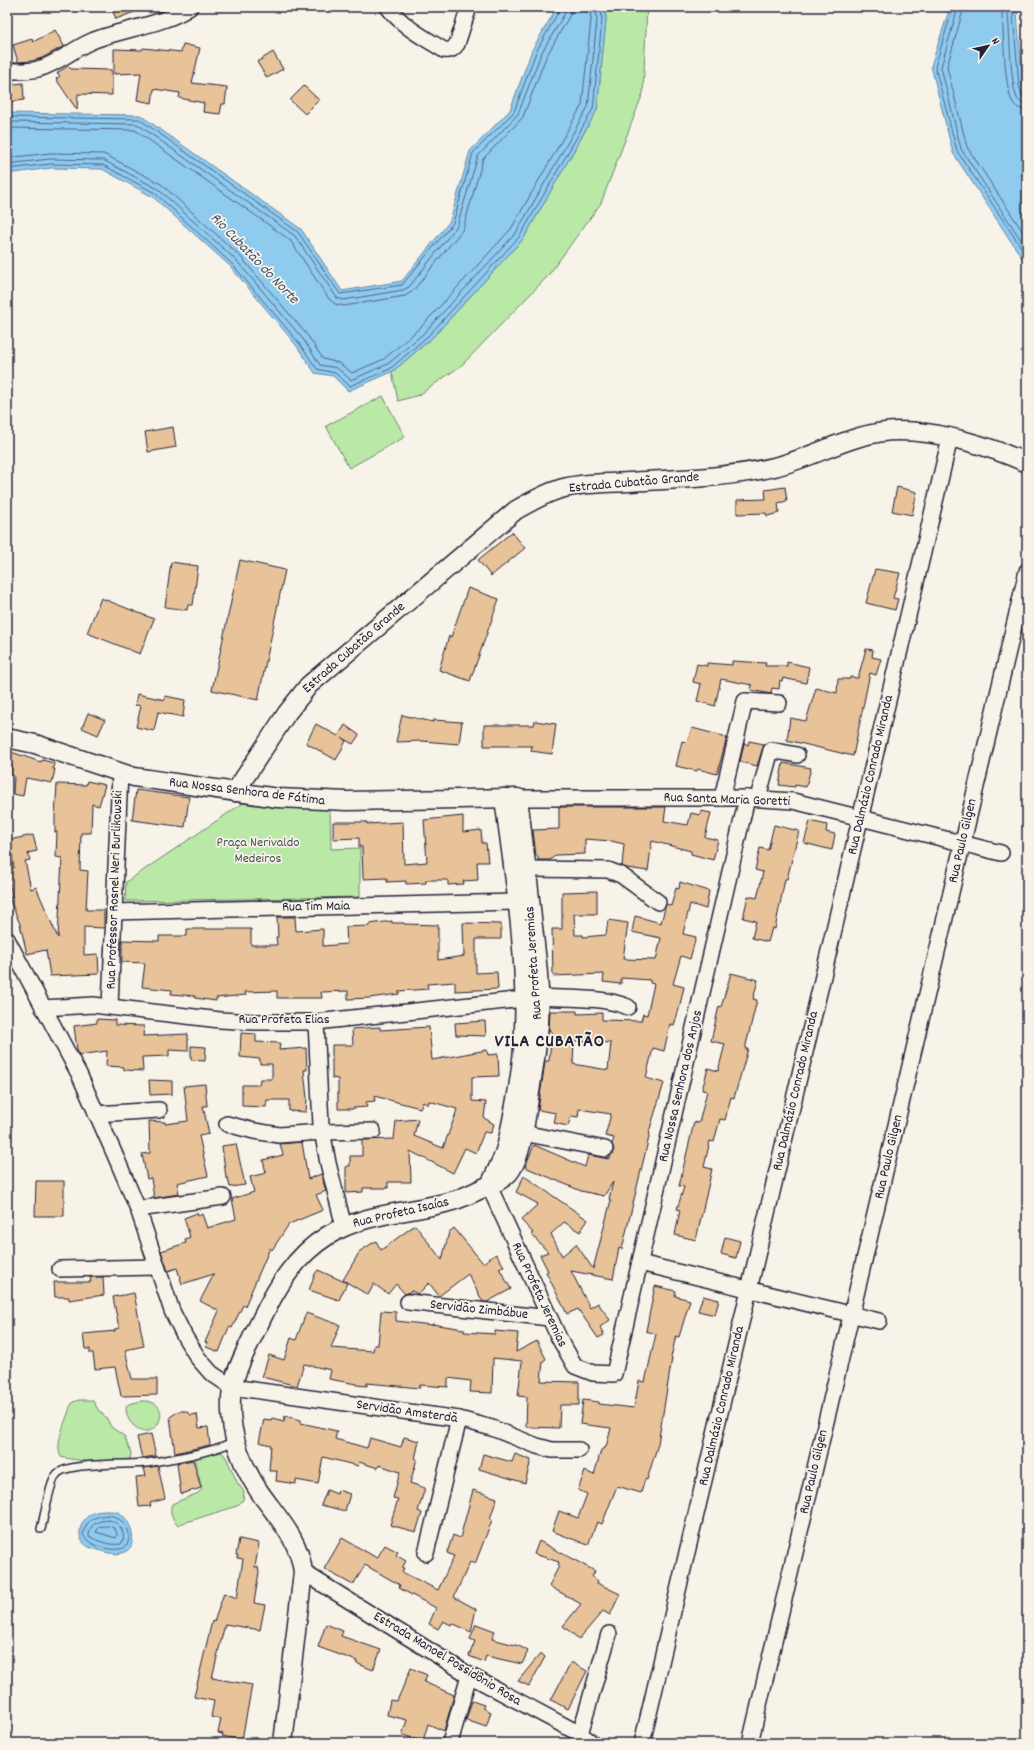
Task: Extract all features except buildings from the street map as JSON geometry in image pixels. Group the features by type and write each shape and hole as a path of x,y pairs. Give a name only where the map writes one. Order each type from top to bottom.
{"street":[{"path":"7,71 37,70 51,64 91,41 168,18 183,12 190,7"},
{"path":"388,7 397,19 408,28 444,50 449,51 454,49 457,44 469,7"},
{"name":"Estrada Cubatão Grande","path":"235,792 286,713 309,686 502,522 533,500 553,492 575,486 723,475 774,467 862,436 884,432 912,431 950,438 992,450 1027,463"},
{"name":"Rua Dalmázio Conrado Miranda","path":"642,1743 950,438"},
{"name":"Rua Paulo Gilgen","path":"750,1743 1027,570"},
{"path":"722,798 745,701 779,703"},
{"name":"Rua Nossa Senhora de Fátima","path":"7,738 34,744 120,773 148,780 286,799 320,801 511,798"},
{"name":"Rua Nossa Senhora dos Anjos","path":"614,1374 753,798 771,750 797,755"},
{"name":"Rua Professor Rosnel Neri Burlikowski","path":"110,1006 120,773"},
{"name":"Rua Santa Maria Goretti","path":"511,798 753,798 793,801 1001,853"},
{"name":"Rua Profeta Jeremias","path":"489,1186 503,1157 511,1126 522,1060 524,1031 531,998 535,940 527,869 511,798"},
{"name":"Rua Profeta Jeremias","path":"489,1186 509,1173 516,1161 523,1132 537,1045 517,902 511,798"},
{"path":"527,869 608,870 621,875 658,902"},
{"name":"Rua Tim Maia","path":"114,912 517,902"},
{"path":"7,939 44,1008 55,1032 79,1074 138,1209 172,1311 185,1337 198,1358 211,1373 232,1387 235,1440 241,1459 251,1480 286,1526 302,1559 303,1572 283,1743"},
{"name":"Rua Profeta Elias","path":"44,1008 93,1005 220,1020 254,1022 316,1022 531,998 602,1000 628,1007"},
{"path":"316,1022 322,1132 344,1227"},
{"path":"96,1114 159,1110"},
{"path":"227,1124 254,1132 279,1136 322,1132 373,1131"},
{"path":"523,1132 605,1149"},
{"name":"Rua Profeta Jeremias","path":"489,1186 549,1318 575,1366 593,1373 614,1374"},
{"name":"Rua Profeta Isaías","path":"232,1387 264,1312 287,1273 312,1248 327,1236 344,1227 383,1215 453,1201 489,1186"},
{"path":"138,1209 223,1197"},
{"path":"640,1263 879,1321"},
{"path":"60,1269 157,1267"},
{"name":"Servidão Zimbábue","path":"408,1302 549,1318"},
{"name":"Servidão Amsterdã","path":"232,1387 459,1419 492,1428 537,1446 552,1450 579,1450"},
{"path":"426,1553 459,1419"},
{"name":"Estrada Manoel Possidônio Rosa","path":"303,1572 469,1675 586,1739"},
{"path":"586,1739 609,1634"},
{"path":"450,1743 469,1675"}],"lane":[{"path":"41,1529 54,1478 63,1469 76,1466 147,1463 214,1449 225,1446 235,1440"}],"green space":[{"path":"605,7 647,7 643,93 601,203 547,277 462,365 419,395 398,401 392,372 432,338 524,238 597,110 606,20"},
{"path":"383,396 405,437 349,468 326,426"},
{"name":"Praça Nerivaldo Medeiros","path":"246,801 330,810 331,849 360,848 360,897 125,901 126,882"},
{"path":"79,1400 93,1401 99,1411 106,1417 111,1427 124,1436 131,1453 130,1459 113,1462 95,1462 61,1457 59,1446 61,1432 70,1407 73,1402"},
{"path":"141,1401 152,1402 158,1406 161,1413 157,1426 151,1430 145,1431 137,1428 132,1424 127,1416 126,1406"},
{"path":"222,1452 227,1459 237,1482 244,1492 243,1500 237,1506 177,1525 172,1514 172,1504 198,1493 202,1489 194,1458"}],"water":[{"name":"Rio Cubatão do Norte","path":"557,7 605,7 606,20 597,110 524,238 432,338 392,372 348,391 333,376 315,373 296,345 230,266 153,197 102,169 51,168 7,174 7,113 140,115 301,229 342,291 402,281 450,221 470,151 510,110 532,50"},
{"path":"950,7 1021,7 1017,13 1023,85 1027,102 1027,261 1022,258 953,153 931,66"},
{"path":"108,1511 116,1512 122,1515 126,1519 132,1531 132,1543 125,1552 117,1554 102,1551 89,1547 81,1540 80,1530 84,1520 93,1513"}],"district":[{"name":"VILA CUBATÃO","path":"550,1042"}]}
